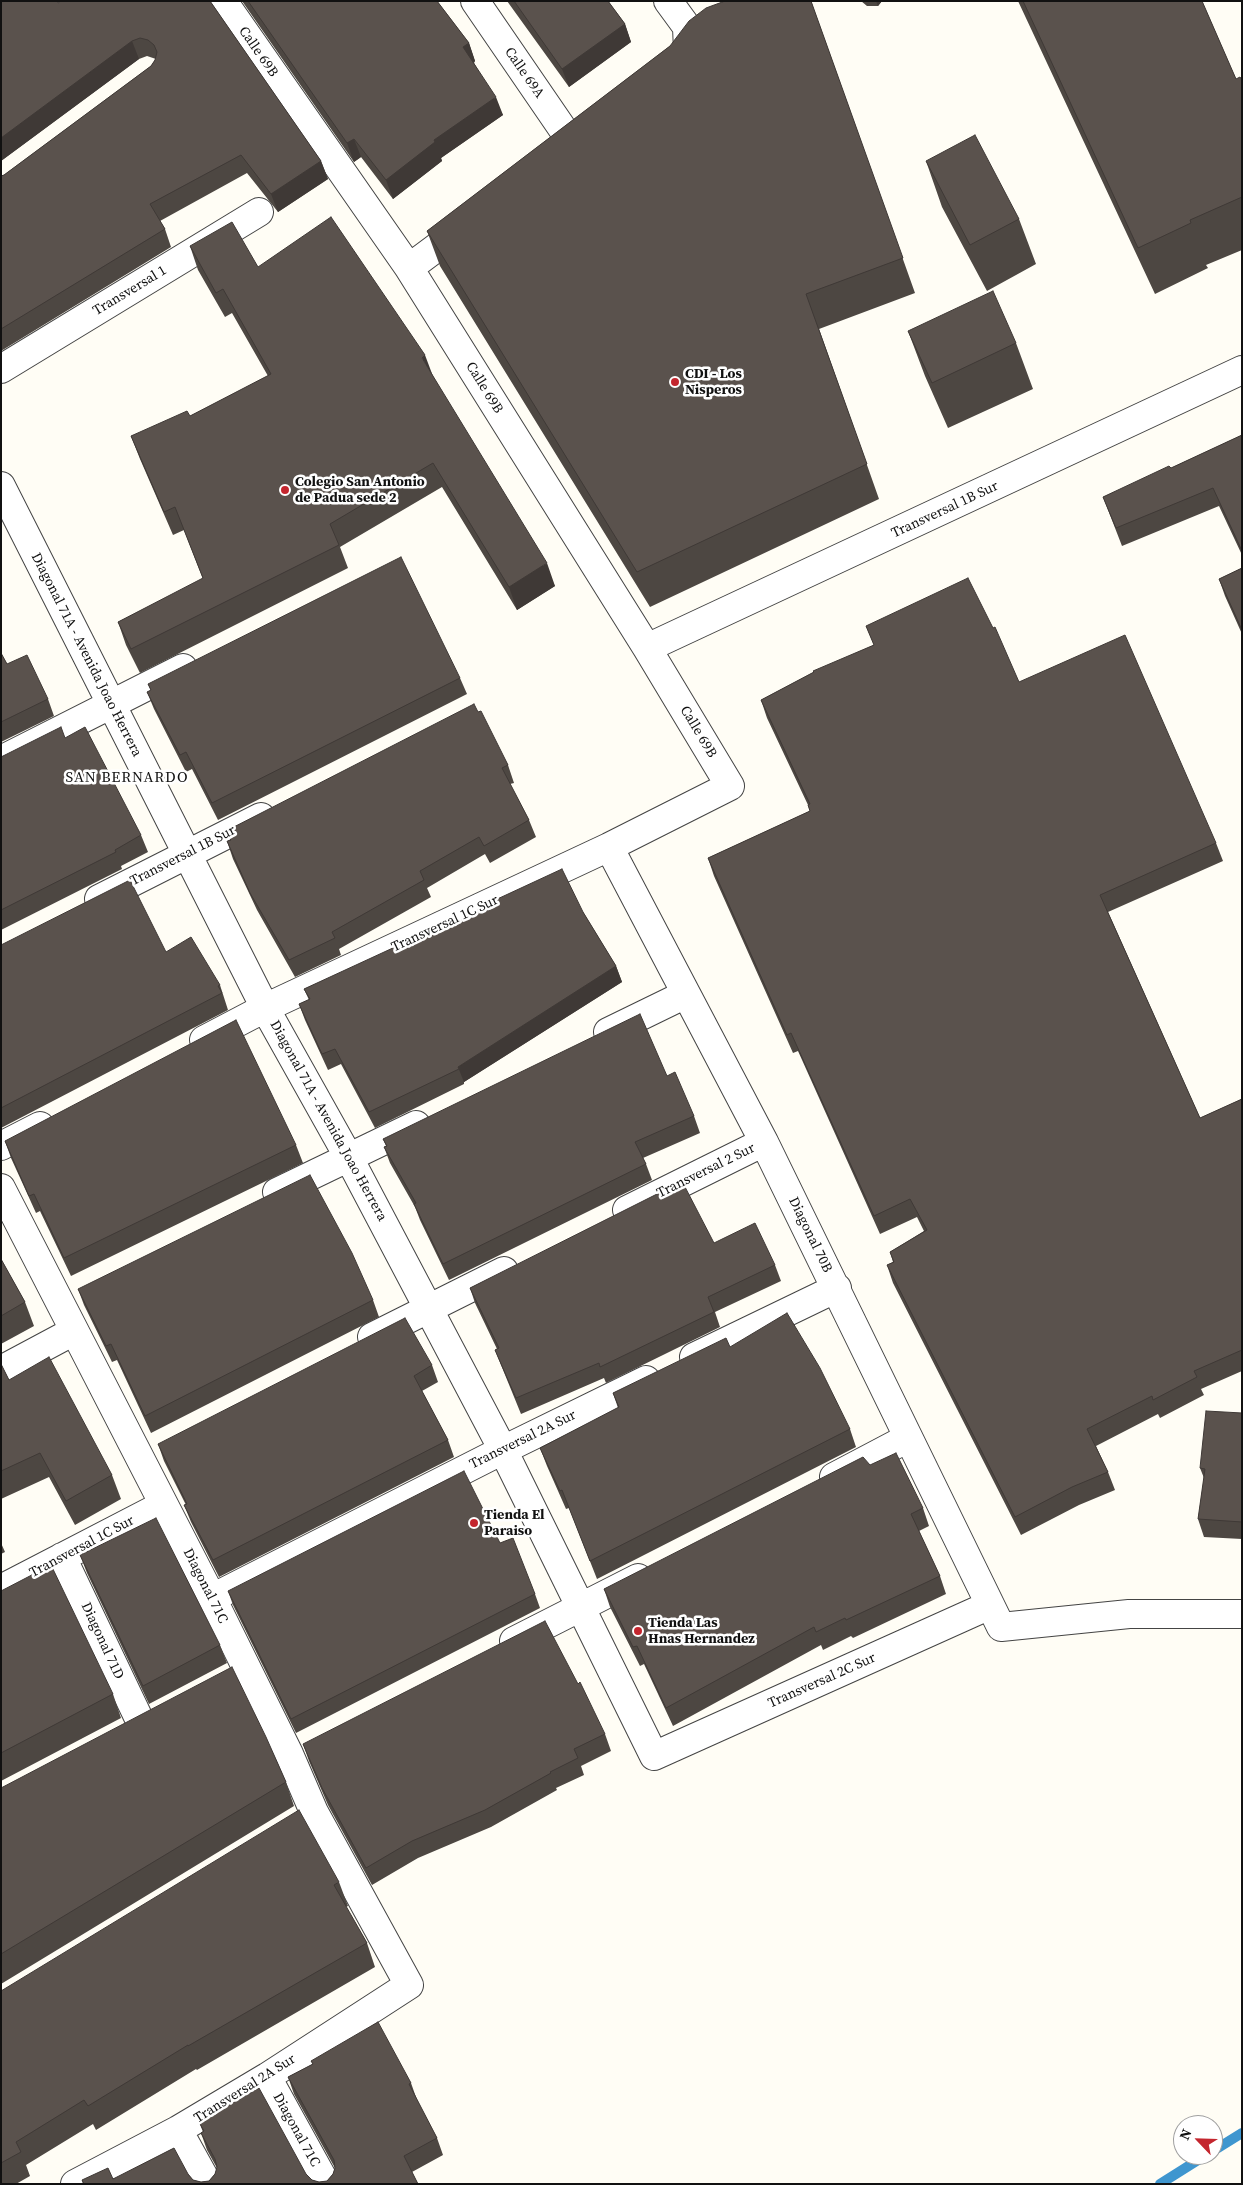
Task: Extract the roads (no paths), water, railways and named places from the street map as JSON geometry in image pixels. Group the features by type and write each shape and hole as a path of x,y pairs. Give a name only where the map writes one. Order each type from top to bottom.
{"street":[{"name":"Calle 69B","path":"223,1 409,268 647,648 730,786"},
{"name":"Calle 69A","path":"475,1 573,144"},
{"path":"665,74 688,50 687,27 668,1"},
{"path":"550,162 596,127"},
{"path":"409,268 487,209"},
{"name":"Transversal 1","path":"1,369 259,212"},
{"name":"Transversal 1B Sur","path":"647,648 1242,370"},
{"name":"Diagonal 71A - Avenida Joao Herrera","path":"1,486 265,1008 349,1158 503,1450 654,1756"},
{"path":"1,760 201,659"},
{"name":"Transversal 1C Sur","path":"186,1049 265,1008 610,847 730,786"},
{"name":"Transversal 1B Sur","path":"81,908 284,805"},
{"name":"Diagonal 70B","path":"610,847 764,1142 996,1616"},
{"path":"589,1041 686,994"},
{"path":"1,1146 63,1114"},
{"path":"252,1205 438,1114"},
{"name":"Transversal 2 Sur","path":"605,1221 764,1142"},
{"name":"Diagonal 71C","path":"1,1188 74,1331 148,1451 163,1505 212,1598 238,1674 289,1754 314,1812 410,1985"},
{"path":"350,1349 526,1260"},
{"path":"58,1299 84,1286"},
{"name":"Transversal 2A Sur","path":"212,1598 503,1450 837,1288"},
{"path":"1,1370 74,1331"},
{"path":"811,1488 908,1438"},
{"name":"Transversal 1C Sur","path":"1,1589 163,1505"},
{"name":"Diagonal 71D","path":"62,1557 133,1730 168,1711"},
{"path":"492,1652 661,1566"},
{"name":"Transversal 2C Sur","path":"654,1756 996,1616 1242,1614"},
{"path":"289,1754 316,1741"},
{"path":"289,1827 314,1812"},
{"name":"Transversal 2A Sur","path":"75,2184 178,2130 267,2077 410,1985"},
{"name":"Diagonal 71C","path":"267,2077 326,2184"},
{"path":"178,2130 208,2184"}],"waterway":[{"path":"1223,2145 1242,2133"},
{"path":"1160,2184 1190,2165"}],"place":[{"name":"CDI - Los Nisperos","path":"675,382"},
{"name":"Colegio San Antonio de Padua sede 2","path":"285,490"},
{"name":"Tienda El Paraiso","path":"474,1523"},
{"name":"Tienda Las Hnas Hernandez","path":"638,1631"}],"district":[{"name":"SAN BERNARDO","path":"127,778"}]}
